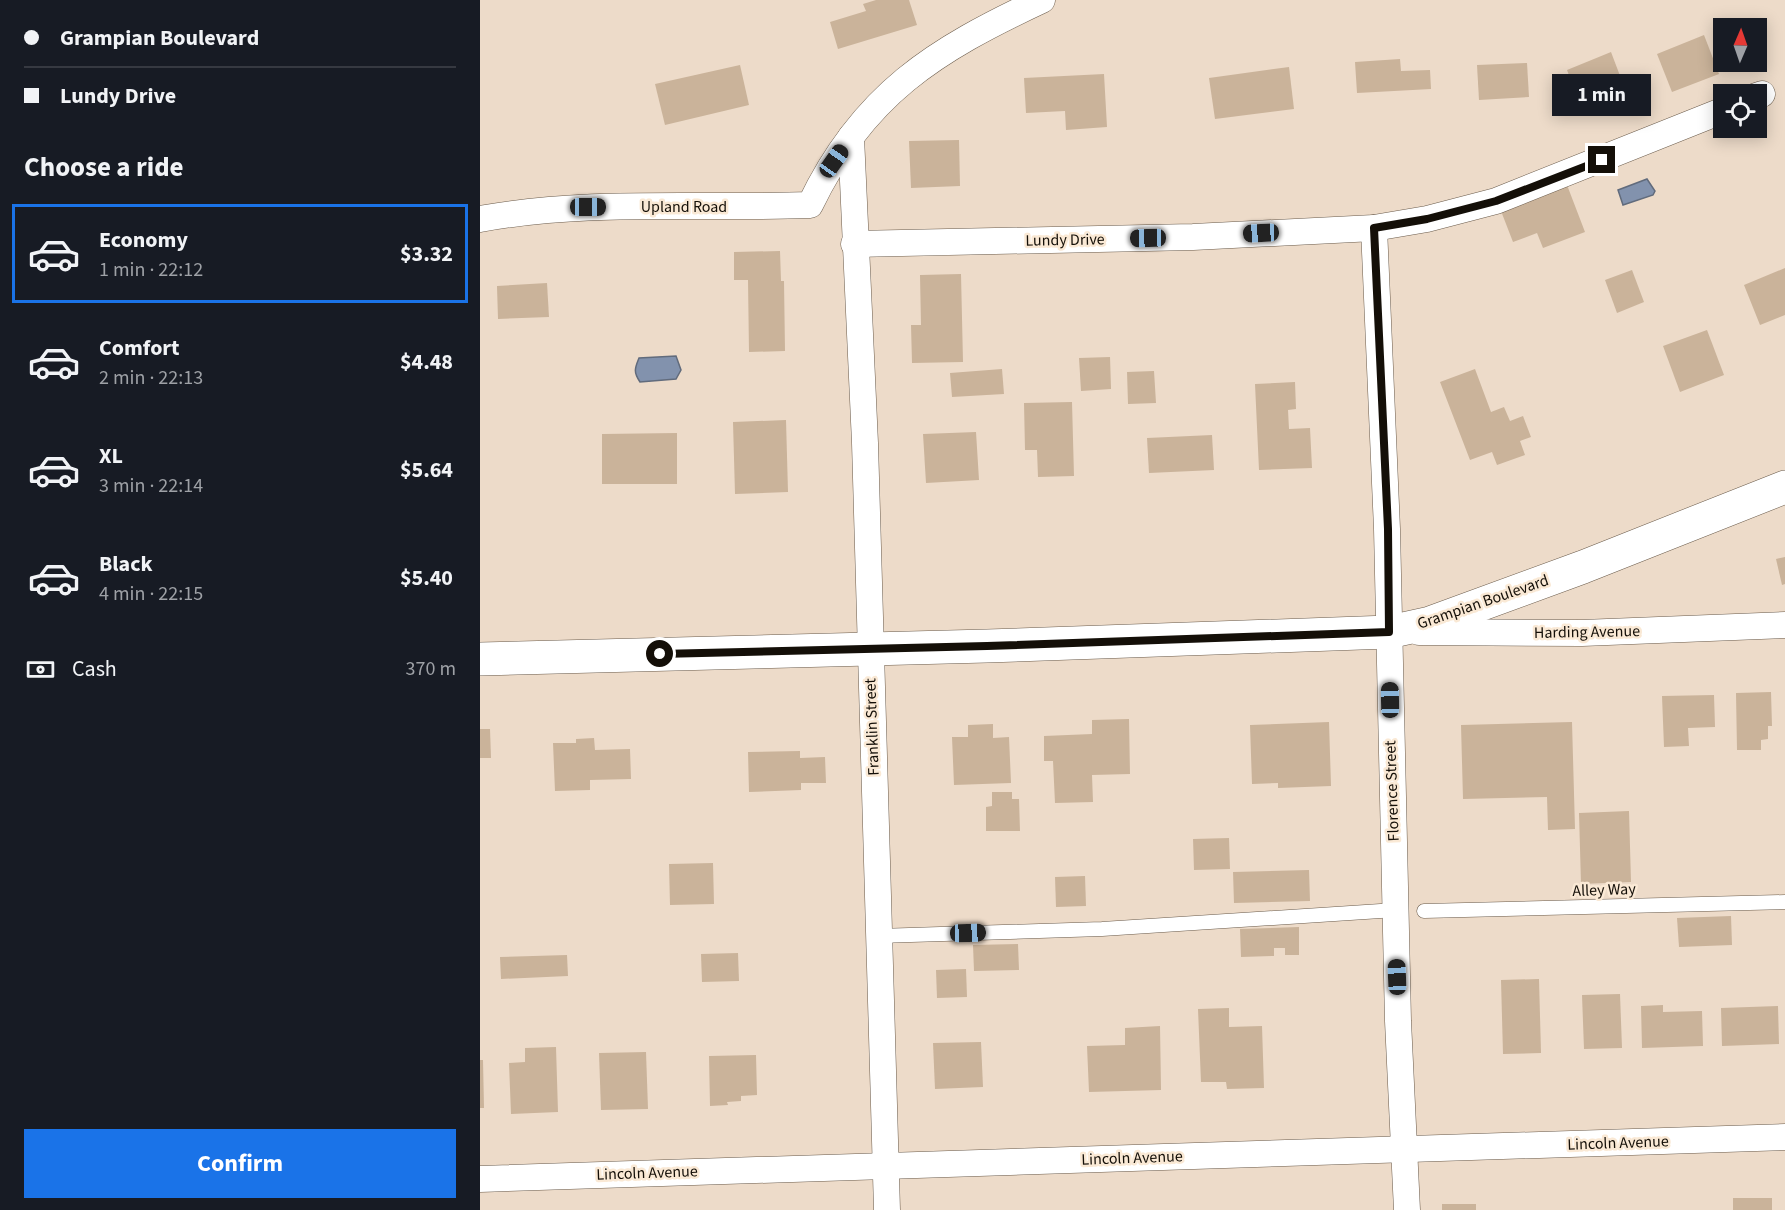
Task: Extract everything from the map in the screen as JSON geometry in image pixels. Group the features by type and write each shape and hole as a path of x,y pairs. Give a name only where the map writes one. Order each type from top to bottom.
{"street":[{"name":"Upland Road","path":"480,219 519,212 588,207 810,205 825,175 876,104 942,52 993,23 1042,0"},
{"name":"Lundy Drive","path":"854,244 1193,237 1374,228 1427,219 1496,201 1713,114"},
{"path":"851,137 854,244"},
{"name":"Florence Street","path":"1374,228 1388,529 1396,910 1407,1210"},
{"name":"Franklin Street","path":"854,244 865,443 887,1210"},
{"name":"Grampian Boulevard","path":"480,659 1389,632 1430,623 1572,571 1785,487"},
{"name":"Harding Avenue","path":"1389,632 1582,633 1785,625"},
{"name":"Lincoln Avenue","path":"480,1179 1785,1137"}],"lane":[{"name":"Alley Way","path":"1424,911 1785,902"},
{"path":"878,936 1102,929 1396,910"}],"water":[{"path":"1647,179 1655,191 1653,195 1623,205 1618,190"},
{"path":"676,356 681,370 676,379 640,382 635,370 639,358"}],"building":[{"path":"876,0 909,0 917,25 838,49 830,22 866,11 863,4"},
{"path":"1704,35 1713,58 1713,72 1719,74 1672,92 1657,54"},
{"path":"1611,52 1625,89 1607,96 1604,89 1578,99 1567,70"},
{"path":"1400,59 1401,71 1430,70 1431,89 1357,93 1355,62"},
{"path":"1527,63 1529,97 1479,100 1477,65"},
{"path":"740,65 749,105 665,125 655,84"},
{"path":"1289,67 1294,109 1215,119 1209,78"},
{"path":"1104,74 1107,127 1066,130 1065,111 1026,113 1024,78"},
{"path":"959,140 960,186 911,188 909,141"},
{"path":"1567,185 1585,232 1543,248 1537,233 1513,242 1501,211"},
{"path":"780,251 781,281 784,281 785,351 749,352 748,280 734,280 734,252"},
{"path":"1785,268 1785,315 1760,325 1744,285"},
{"path":"1632,270 1644,302 1617,313 1605,280"},
{"path":"961,274 963,362 912,363 911,325 921,325 920,275"},
{"path":"547,283 549,317 498,319 497,286"},
{"path":"1707,330 1724,375 1680,392 1663,346"},
{"path":"1110,357 1111,389 1081,391 1079,358"},
{"path":"1002,369 1004,394 952,397 950,373"},
{"path":"1475,369 1491,412 1504,407 1510,421 1523,416 1531,437 1520,441 1525,455 1497,465 1492,452 1470,460 1440,382"},
{"path":"1154,371 1156,403 1128,404 1127,372"},
{"path":"1295,382 1296,409 1288,410 1289,429 1310,428 1312,468 1259,470 1255,384"},
{"path":"1072,402 1074,476 1038,477 1037,450 1025,450 1024,403"},
{"path":"786,420 788,492 735,494 733,422"},
{"path":"976,432 979,480 926,483 923,434"},
{"path":"677,433 677,484 602,484 602,434"},
{"path":"1212,435 1214,470 1149,473 1147,438"},
{"path":"1785,557 1785,584 1782,585 1776,559"},
{"path":"1771,692 1772,726 1768,726 1768,739 1761,740 1761,750 1737,750 1736,693"},
{"path":"1714,695 1715,727 1688,728 1689,746 1664,747 1662,696"},
{"path":"1129,719 1130,774 1092,775 1093,802 1055,803 1053,761 1044,761 1044,736 1092,734 1092,720"},
{"path":"1329,722 1331,786 1278,788 1278,783 1252,784 1250,725"},
{"path":"1572,722 1575,829 1548,830 1547,797 1463,799 1461,725"},
{"path":"993,724 993,738 1009,737 1011,783 954,785 952,737 968,737 968,725"},
{"path":"480,729 490,729 491,758 480,758"},
{"path":"594,738 595,750 630,749 631,779 590,780 590,790 555,791 553,743 576,743 576,739"},
{"path":"800,751 800,758 825,757 826,783 801,783 801,790 749,792 748,752"},
{"path":"992,792 1012,792 1012,799 1019,799 1020,831 986,831 986,807 992,806"},
{"path":"1629,811 1631,882 1581,884 1579,813"},
{"path":"1229,838 1230,869 1194,870 1193,839"},
{"path":"713,863 714,904 670,905 669,864"},
{"path":"1309,870 1310,901 1234,903 1233,872"},
{"path":"1085,876 1086,906 1056,907 1055,877"},
{"path":"1731,916 1732,945 1679,947 1677,918"},
{"path":"1299,927 1299,955 1285,955 1285,948 1274,948 1274,956 1241,957 1240,929"},
{"path":"1018,944 1019,970 974,971 973,945"},
{"path":"738,953 739,981 702,982 701,954"},
{"path":"567,955 568,976 501,979 500,957"},
{"path":"966,969 967,997 937,998 936,970"},
{"path":"1539,979 1541,1053 1503,1054 1501,980"},
{"path":"1620,994 1622,1048 1584,1049 1582,995"},
{"path":"1663,1005 1663,1012 1702,1011 1703,1046 1642,1048 1641,1006"},
{"path":"1778,1006 1779,1044 1722,1046 1721,1008"},
{"path":"1229,1008 1229,1027 1262,1026 1264,1088 1227,1089 1226,1082 1201,1082 1198,1009"},
{"path":"1160,1026 1161,1090 1089,1092 1087,1046 1125,1045 1125,1028"},
{"path":"981,1042 983,1087 935,1089 933,1043"},
{"path":"556,1047 558,1112 511,1114 509,1063 525,1062 525,1048"},
{"path":"646,1052 648,1109 601,1110 599,1053"},
{"path":"756,1055 757,1095 741,1096 741,1101 727,1102 728,1105 710,1106 709,1056"},
{"path":"480,1060 483,1060 484,1108 480,1108"},
{"path":"1733,1198 1772,1198 1772,1210 1733,1210"},
{"path":"1442,1204 1476,1204 1476,1210 1442,1210"}],"route":[{"path":"660,654 987,646 1389,632 1388,529 1381,419 1374,228 1427,219 1496,201 1602,160"}]}
